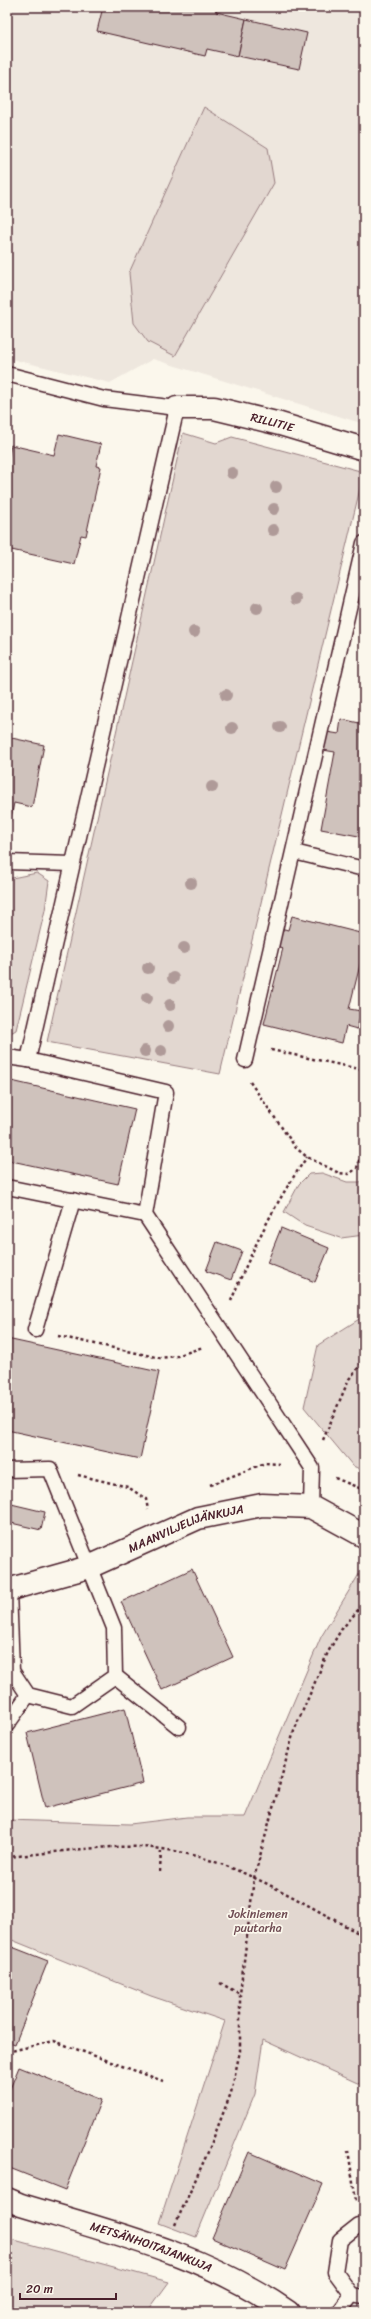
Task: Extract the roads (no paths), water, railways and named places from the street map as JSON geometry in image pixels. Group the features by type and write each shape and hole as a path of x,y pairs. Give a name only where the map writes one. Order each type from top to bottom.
{"street":[{"name":"RILLITIE","path":"177,408 214,408 280,424 364,449"},
{"name":"MAANVILJELIJÄNKUJA","path":"8,1590 89,1567 198,1518 262,1505 310,1507 364,1536"},
{"name":"METSÄNHOITAJANKUJA","path":"7,2199 21,2205 164,2248 261,2293 288,2312"}],"lane":[{"path":"7,374 104,398 177,408 28,1060"},
{"path":"245,1060 364,543"},
{"path":"294,852 364,869"},
{"path":"7,862 72,864"},
{"path":"7,1057 28,1060 166,1092 145,1215 224,1332 312,1468 310,1507"},
{"path":"7,1187 145,1215"},
{"path":"35,1330 73,1200"},
{"path":"7,1470 50,1469 114,1628 114,1676"},
{"path":"8,1590 12,1672 28,1695 72,1706 114,1676"},
{"path":"114,1676 179,1727"},
{"path":"7,1725 28,1695"},
{"path":"339,2312 358,2296 335,2272 340,2240 362,2225"}],"park label":[{"name":"Jokiniemen puutarha","path":"258,1921"}]}
